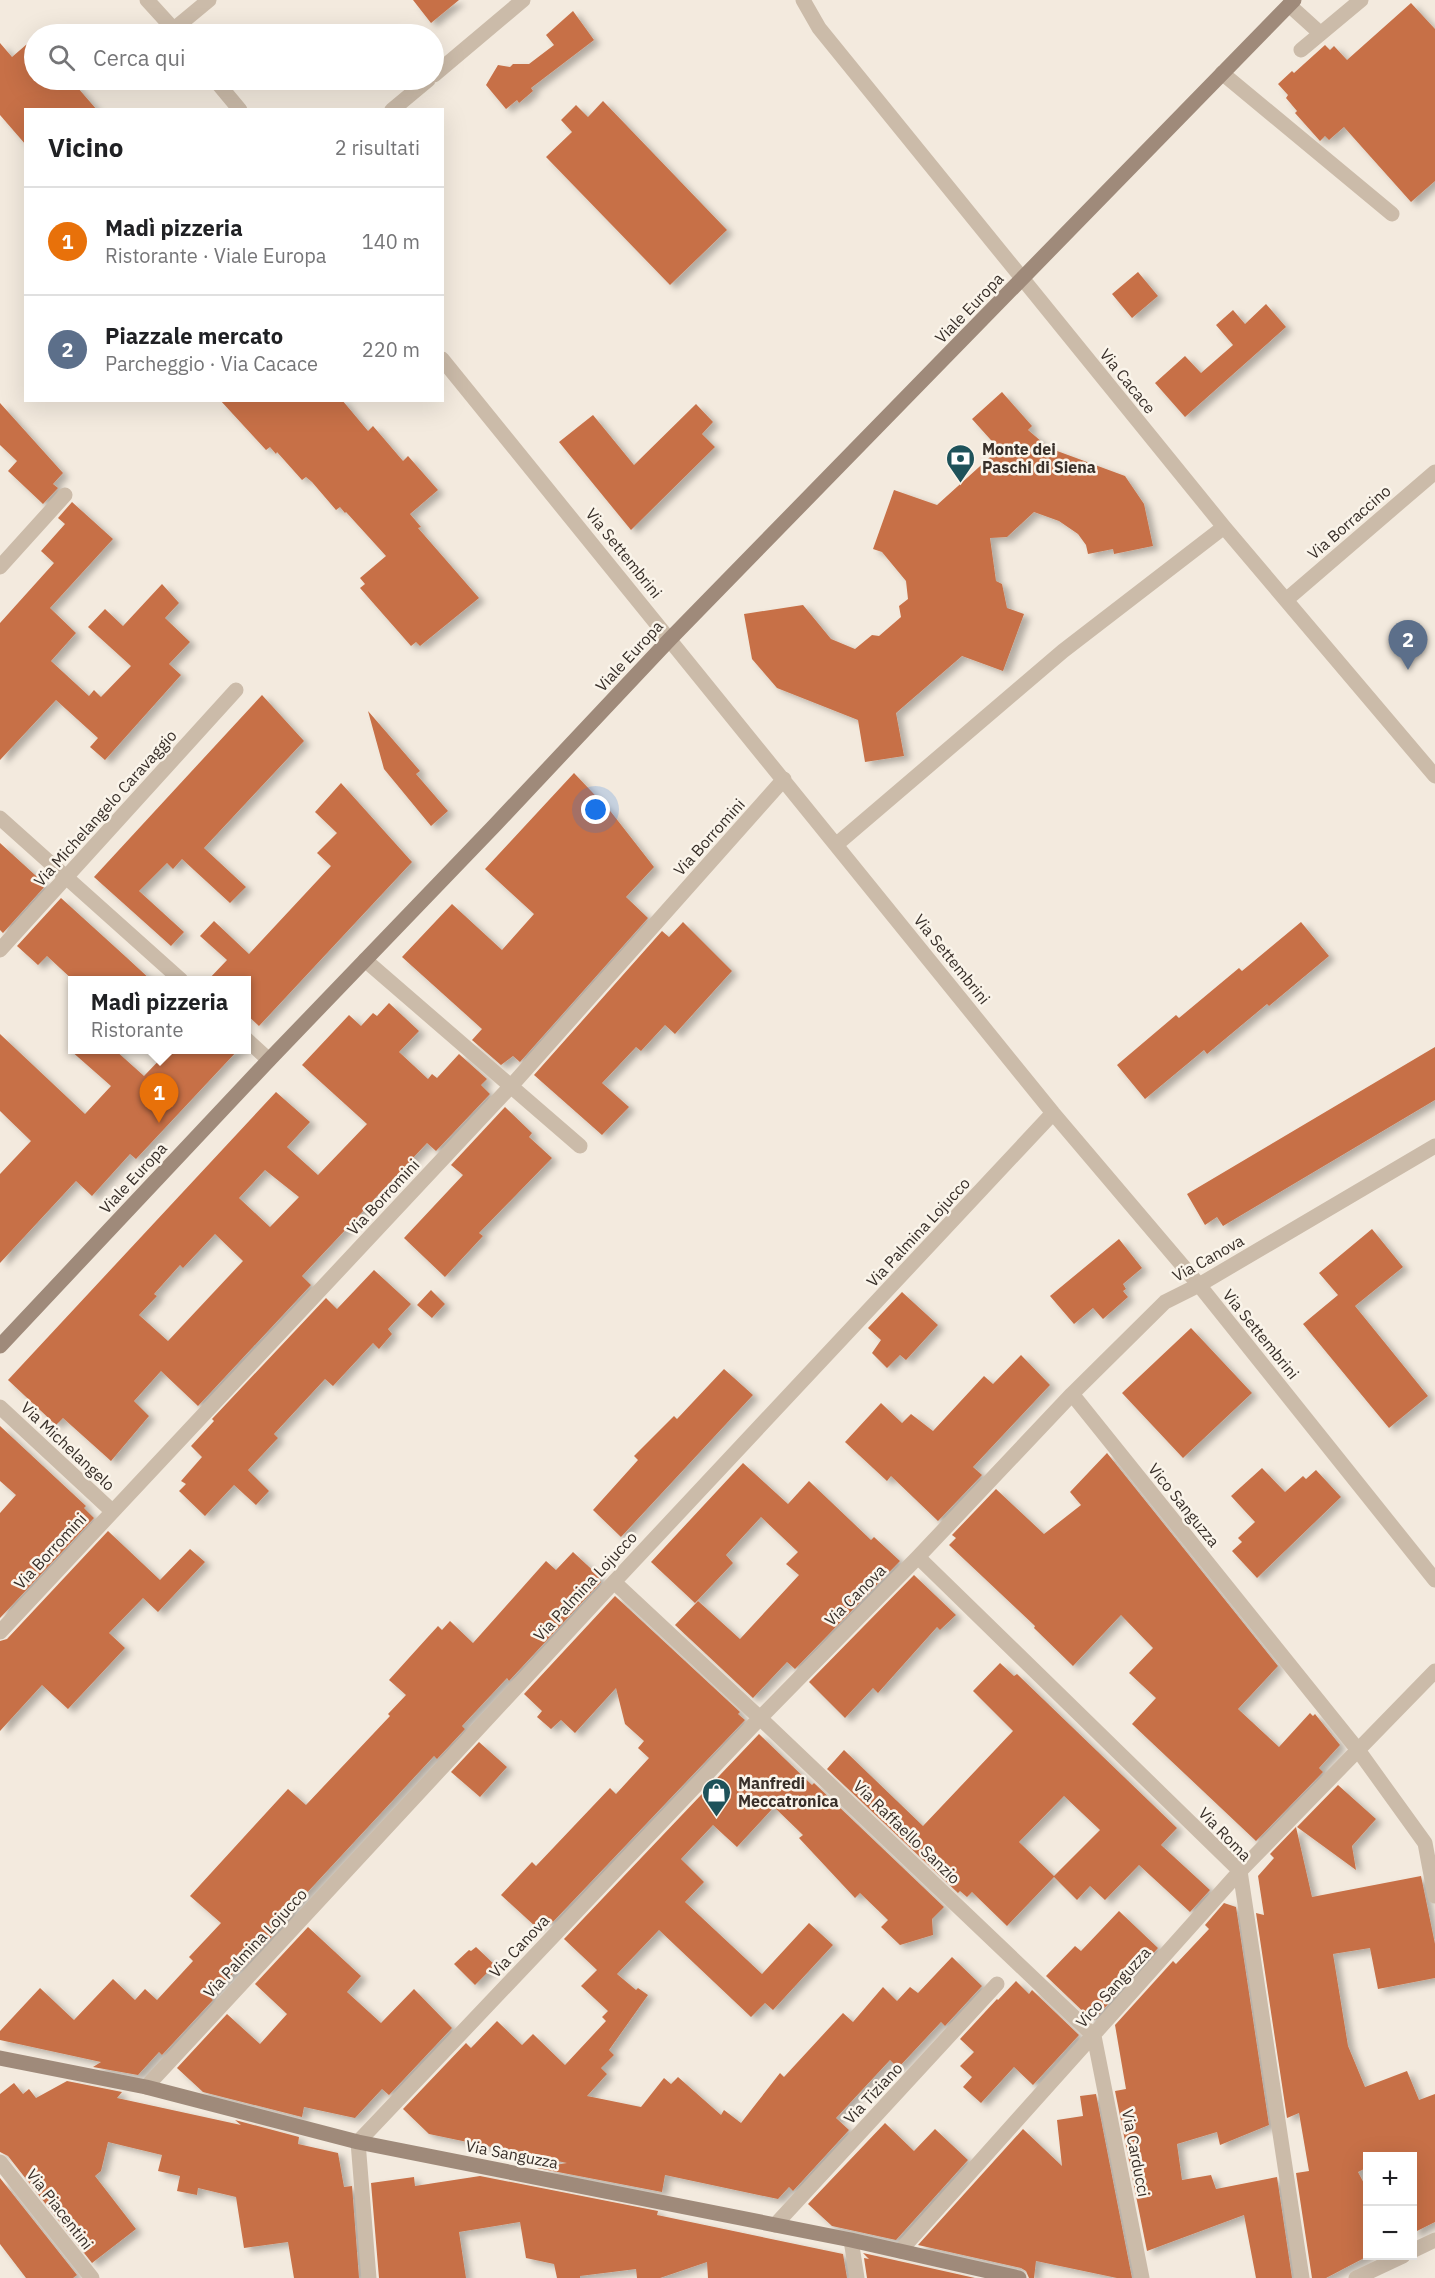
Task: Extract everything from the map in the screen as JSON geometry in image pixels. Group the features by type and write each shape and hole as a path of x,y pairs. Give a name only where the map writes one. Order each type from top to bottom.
{"street":[{"path":"147,0 169,24"},
{"path":"184,24 209,0"},
{"path":"444,67 523,0"},
{"name":"Via Cacace","path":"803,0 819,28 1022,280 1224,527 1435,776"},
{"path":"1301,50 1360,0"},
{"path":"1292,2 1320,33"},
{"name":"Viale Europa","path":"0,1346 268,1059 495,825 670,639 1292,2"},
{"path":"1222,73 1392,214"},
{"path":"223,90 238,108"},
{"path":"394,108 416,90"},
{"name":"Via Settembrini","path":"444,361 1053,1113 1199,1285 1435,1580"},
{"name":"Via Borraccino","path":"1286,600 1435,472"},
{"path":"0,567 65,495"},
{"path":"837,844 1063,651 1224,527"},
{"name":"Via Michelangelo Caravaggio","path":"0,950 236,690"},
{"name":"Via Borromini","path":"0,1632 512,1085 784,779"},
{"path":"0,818 175,976"},
{"path":"365,960 580,1146"},
{"path":"251,1044 268,1059"},
{"name":"Via Palmina Lojucco","path":"146,2087 1053,1113"},
{"name":"Via Canova","path":"358,2142 760,1718 918,1557 1072,1394 1165,1302 1199,1285 1435,1146"},
{"name":"Vico Sanguzza","path":"1072,1394 1358,1750"},
{"name":"Via Michelangelo","path":"0,1407 112,1511"},
{"name":"Via Roma","path":"918,1557 1240,1871 1302,2278"},
{"name":"Via Raffaello Sanzio","path":"614,1582 1094,2036"},
{"name":"Vico Sanguzza","path":"900,2251 1240,1871 1435,1671"},
{"path":"1358,1750 1425,1843 1435,1896"},
{"name":"Via Tiziano","path":"775,2225 997,1984"},
{"name":"Via Carducci","path":"1094,2036 1142,2278"},
{"name":"Via Sanguzza","path":"0,2058 146,2087 358,2142 851,2240 1018,2278"},
{"path":"358,2142 369,2278"},
{"name":"Via Piacentini","path":"0,2162 92,2278"},
{"path":"851,2240 857,2278"},
{"path":"1417,2249 1435,2240"},
{"path":"1356,2278 1394,2260"}],"building":[{"path":"413,0 459,0 431,23"},
{"path":"1411,3 1435,29 1435,181 1411,202 1344,127 1329,140 1325,136 1320,141 1295,113 1297,111 1286,98 1288,95 1278,84 1325,45 1330,50 1334,46 1347,60"},
{"path":"573,11 594,40 531,88 533,91 519,103 517,100 506,109 486,85 498,65 510,67 513,64 529,64 554,45 546,35"},
{"path":"0,43 12,57 24,47 24,90 80,90 95,108 24,108 24,143 0,115"},
{"path":"603,101 727,230 670,285 546,157 572,132 561,120 576,105 588,117"},
{"path":"1138,272 1158,296 1132,318 1112,294"},
{"path":"1266,304 1286,327 1185,417 1155,383 1185,356 1201,373 1233,345 1216,325 1233,310 1245,324"},
{"path":"1002,392 1032,426 1028,430 1049,448 1125,476 1144,504 1153,546 1114,554 1113,549 1088,554 1086,545 1078,534 1059,521 1034,512 1007,537 990,538 996,581 1002,584 1007,608 1024,614 1003,671 962,656 896,713 904,756 865,762 858,720 777,688 752,659 744,614 803,605 831,639 855,649 872,635 879,636 901,617 899,606 908,599 906,581 882,552 873,549 894,490 937,505 999,449 972,419"},
{"path":"222,402 344,402 368,431 373,426 403,461 408,456 438,490 410,514 421,527 418,528 479,598 420,646 416,642 411,646 360,588 365,584 360,578 386,556 346,512 340,507 336,510 312,482 306,477 302,480 277,452 276,454 270,447 266,450"},
{"path":"0,403 63,473 53,484 58,488 43,504 8,471 17,461 0,445"},
{"path":"696,404 713,422 702,434 715,447 631,530 559,442 593,415 634,465"},
{"path":"72,502 113,539 50,608 76,633 51,661 89,696 94,690 101,697 131,666 88,627 105,609 123,626 162,584 179,603 165,618 190,642 169,664 181,675 105,760 90,747 98,738 56,700 0,760 0,623 54,563 41,551 65,524 58,518"},
{"path":"262,695 304,741 204,848 246,887 230,903 182,859 173,869 167,863 139,891 184,932 171,946 94,877"},
{"path":"368,711 420,771 416,774 448,811 431,826 384,769"},
{"path":"574,773 611,812 654,867 626,897 648,918 520,1062 513,1056 501,1065 472,1040 482,1029 402,957 452,904 502,950 534,914 485,869"},
{"path":"341,783 412,862 259,1026 251,1019 251,976 212,976 227,960 200,936 214,921 249,954 331,866 317,853 337,833 315,812"},
{"path":"0,843 46,885 3,933 0,930"},
{"path":"61,898 147,976 69,976 47,956 38,965 17,946"},
{"path":"683,922 732,971 675,1034 665,1025 641,1051 636,1047 602,1083 629,1107 602,1135 534,1075 662,931 669,937"},
{"path":"1301,922 1329,956 1269,1006 1267,1004 1207,1054 1204,1050 1145,1099 1117,1065 1176,1015 1179,1018 1239,968 1242,971"},
{"path":"389,1003 419,1031 399,1052 428,1079 432,1074 437,1078 459,1054 487,1079 481,1085 490,1094 436,1151 427,1143 302,1276 311,1285 198,1406 161,1371 134,1401 149,1416 111,1461 63,1418 56,1425 8,1380 276,1092 310,1122 287,1147 318,1175 367,1124 302,1065 349,1015 361,1026 373,1013 377,1016","holes":["265,1170 299,1197 270,1227 239,1198","215,1234 243,1261 168,1341 139,1315 157,1296 154,1294 180,1265 183,1268"]},
{"path":"0,1034 85,1114 111,1086 75,1054 119,1054 144,1076 165,1054 234,1054 136,1159 130,1154 92,1196 76,1181 0,1263 0,1174 31,1141 0,1111"},
{"path":"1435,1047 1435,1100 1223,1226 1217,1217 1205,1225 1187,1194"},
{"path":"505,1107 532,1133 529,1137 552,1158 479,1233 483,1236 445,1277 404,1238 463,1175 451,1165"},
{"path":"1372,1229 1403,1267 1355,1306 1428,1396 1389,1428 1303,1324 1338,1295 1319,1273"},
{"path":"1119,1239 1142,1268 1123,1284 1126,1289 1123,1291 1128,1297 1103,1319 1093,1308 1074,1324 1050,1296"},
{"path":"374,1270 411,1304 388,1329 392,1334 379,1349 373,1343 333,1386 325,1379 274,1434 278,1438 248,1470 269,1491 256,1505 234,1485 205,1516 179,1491 186,1484 181,1481 202,1457 191,1446 214,1421 212,1419 326,1298 337,1309"},
{"path":"431,1290 445,1304 432,1318 417,1305"},
{"path":"902,1292 938,1325 906,1360 900,1355 887,1368 872,1353 881,1340 868,1328"},
{"path":"1191,1328 1252,1393 1183,1458 1122,1393"},
{"path":"1021,1355 1050,1385 973,1467 982,1475 938,1521 891,1476 887,1481 845,1442 881,1403 902,1423 911,1414 933,1431 984,1376 993,1384"},
{"path":"724,1369 753,1395 621,1537 593,1510 638,1460 634,1456 674,1416 677,1419"},
{"path":"0,1426 86,1506 84,1508 94,1518 0,1618 0,1513 16,1495 0,1481"},
{"path":"1107,1453 1278,1666 1238,1709 1279,1747 1310,1713 1313,1716 1315,1714 1340,1745 1319,1768 1323,1772 1256,1841 1132,1724 1156,1698 1129,1673 1153,1648 1121,1615 1073,1666 1034,1628 1035,1626 949,1545 956,1538 952,1535 996,1489 1044,1534 1081,1505 1070,1492"},
{"path":"743,1463 788,1504 809,1481 871,1540 874,1537 900,1561 795,1669 787,1662 753,1698 675,1625 698,1601 740,1639 799,1575 786,1564 798,1552 761,1517 726,1555 733,1563 695,1603 651,1562"},
{"path":"1262,1468 1285,1492 1303,1476 1306,1479 1316,1470 1341,1497 1257,1578 1232,1551 1242,1542 1238,1538 1255,1522 1231,1496"},
{"path":"108,1531 160,1580 190,1549 205,1562 158,1612 143,1598 109,1633 125,1648 68,1709 42,1685 0,1731 0,1641 7,1639"},
{"path":"573,1552 600,1577 598,1579 601,1582 509,1681 507,1678 462,1726 465,1729 437,1759 434,1756 290,1911 293,1914 240,1971 238,1968 210,1997 213,2000 162,2055 159,2052 138,2075 93,2067 101,2062 0,2040 0,2031 40,1988 74,2020 113,1979 135,2000 145,1989 157,2000 193,1961 189,1957 221,1923 190,1896 288,1789 306,1805 390,1716 388,1714 406,1695 389,1680 438,1626 442,1630 450,1621 473,1643 546,1561 556,1570"},
{"path":"914,1575 956,1615 940,1630 937,1627 878,1693 873,1688 845,1718 809,1682"},
{"path":"615,1596 740,1712 738,1714 745,1720 550,1925 544,1919 536,1927 501,1895 532,1862 536,1866 610,1788 616,1794 649,1758 638,1748 644,1741 625,1724 616,1688 575,1733 561,1720 551,1729 537,1717 542,1711 524,1694"},
{"path":"1000,1663 1014,1676 1017,1674 1177,1828 1161,1845 1210,1890 1190,1912 1139,1865 1105,1900 1090,1886 1077,1900 1054,1877 1007,1926 972,1892 967,1897 960,1891 958,1893 827,1769 844,1750 923,1826 1013,1731 973,1691","holes":["1064,1796 1100,1830 1054,1876 1019,1842"]},
{"path":"759,1734 944,1907 932,1919 933,1935 900,1945 881,1927 888,1920 860,1893 855,1898 799,1838 803,1835 774,1807 737,1847 713,1825 681,1859 704,1882 685,1902 762,1974 809,1923 833,1945 773,2010 765,2003 751,2017 659,1930 617,1974 636,1990 638,1988 648,1995 609,2050 614,2055 601,2068 607,2074 587,2096 641,2107 664,2078 671,2084 678,2077 721,2115 724,2110 741,2123 780,2073 784,2077 843,2013 853,2022 883,1987 897,2001 910,1987 918,1993 952,1957 982,1986 945,2026 941,2022 898,2068 890,2060 836,2118 849,2130 793,2191 789,2187 778,2199 665,2175 662,2192 537,2168 567,2163 429,2134 403,2109 466,2043 471,2048 497,2021 522,2045 533,2034 565,2065 606,2021 602,2017 608,2011 581,1986 597,1970 564,1939"},
{"path":"479,1742 507,1767 480,1797 451,1772"},
{"path":"1338,1785 1376,1819 1352,1846 1356,1870 1297,1827"},
{"path":"1296,1827 1312,1897 1421,1876 1435,1944 1435,1978 1378,1989 1370,1948 1333,1954 1348,2046 1365,2087 1407,2071 1419,2100 1435,2094 1435,2222 1417,2231 1417,2152 1363,2152 1363,2170 1358,2172 1363,2182 1363,2259 1326,2278 1312,2278 1296,2173 1309,2171 1299,2113 1287,2118 1256,1913 1264,1915 1258,1876 1274,1858 1270,1854"},
{"path":"1224,1903 1236,1907 1269,2125 1220,2145 1217,2132 1177,2144 1182,2180 1211,2175 1216,2189 1277,2177 1292,2278 1256,2278 1244,2215 1147,2251 1115,2091 1126,2089 1115,2025 1173,1961 1176,1964 1209,1929 1205,1925"},
{"path":"1119,1911 1158,1948 1093,2021 1046,1976 1075,1946 1081,1951"},
{"path":"308,1927 361,1976 347,1992 381,2023 414,1989 452,2028 389,2095 382,2089 355,2118 304,2107 302,2117 203,2092 177,2068 227,2014 260,2044 287,2014 255,1984"},
{"path":"476,1947 495,1965 475,1985 454,1964 469,1950"},
{"path":"1016,1981 1029,1994 1032,1990 1079,2035 1033,2085 1014,2067 981,2103 963,2087 972,2077 960,2066 974,2052 960,2039"},
{"path":"67,2081 122,2092 117,2098 241,2125 235,2120 299,2137 298,2144 338,2153 344,2187 352,2186 359,2278 294,2278 288,2242 244,2248 236,2197 198,2188 197,2195 177,2191 180,2176 158,2171 162,2155 108,2142 101,2171 95,2176 136,2229 92,2263 8,2156 0,2152 0,2094 14,2083 23,2094 29,2089 36,2098"},
{"path":"1096,2094 1132,2278 1117,2278 1036,2261 1034,2278 1029,2278 1026,2271 1021,2268 918,2245 1023,2129 1062,2166 1057,2120 1083,2116 1080,2096"},
{"path":"885,2123 914,2151 935,2129 968,2160 896,2240 832,2226 808,2204"},
{"path":"480,2176 658,2211 657,2215 843,2254 847,2278 708,2278 707,2262 660,2278 637,2278 636,2269 580,2276 580,2278 557,2278 554,2264 526,2258 520,2222 459,2232 466,2278 379,2278 371,2183 414,2177 415,2186"},
{"path":"0,2178 77,2275 73,2278 26,2278 0,2244"},
{"path":"863,2253 975,2278 867,2278 864,2258 869,2259"}],"place":[{"name":"Monte dei Paschi di Siena","path":"961,484"},
{"name":"Piazzale mercato","path":"1408,670"},
{"name":"Madì pizzeria","path":"159,1123"},
{"name":"Manfredi Meccatronica","path":"717,1818"}]}
